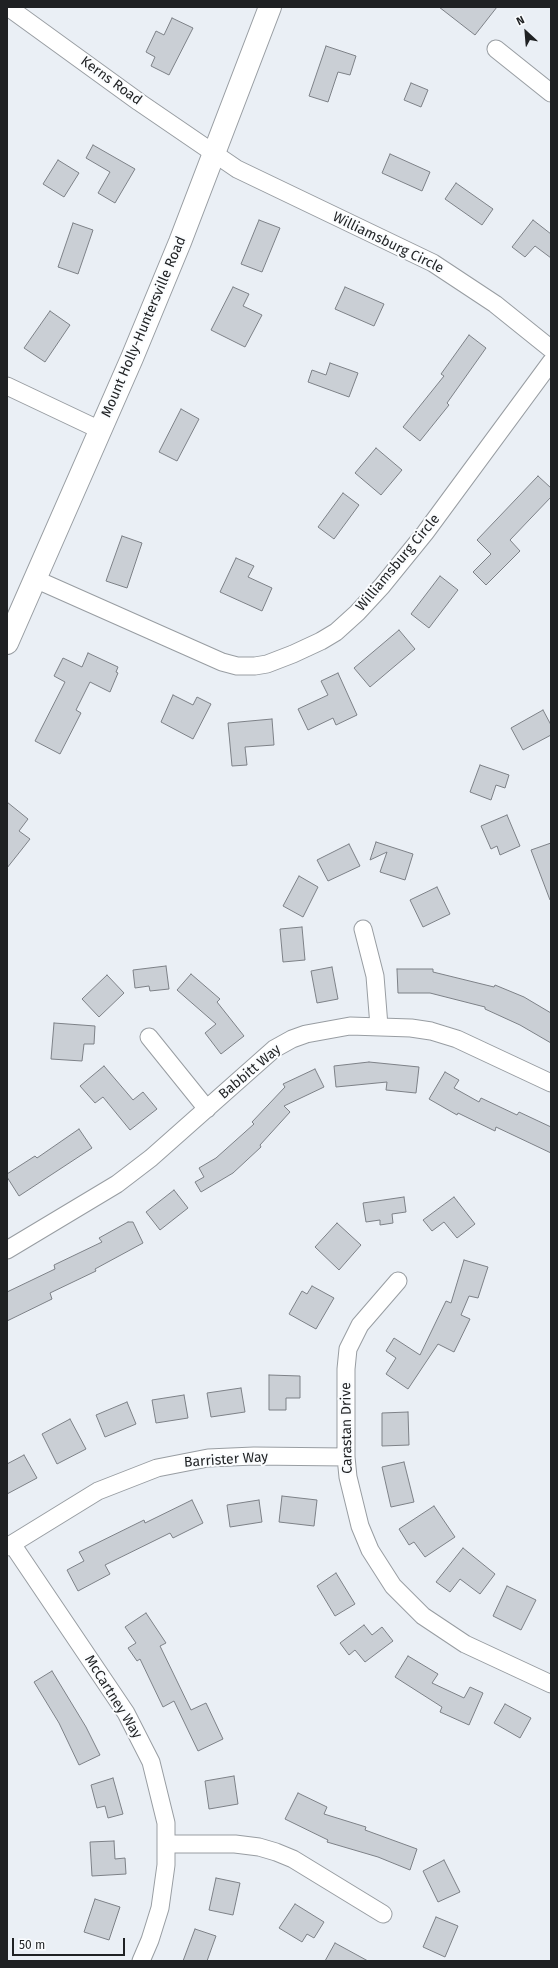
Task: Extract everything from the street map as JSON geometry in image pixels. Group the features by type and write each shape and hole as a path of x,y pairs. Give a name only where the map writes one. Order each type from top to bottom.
{"main road":[{"name":"Mount Holly-Huntersville Road","path":"7,643 174,256 270,7"}],"street":[{"name":"Kerns Road","path":"8,7 139,102 214,154"},
{"path":"496,49 551,93"},
{"name":"Williamsburg Circle","path":"214,154 237,169 438,266 495,304 551,349"},
{"name":"Williamsburg Circle","path":"35,579 222,662 237,666 255,666 293,654 336,632 357,613 382,586 425,533 551,362"},
{"path":"7,386 100,430"},
{"path":"363,929 375,976 379,1026"},
{"name":"Babbitt Way","path":"7,1250 117,1184 151,1158 262,1059 292,1039 323,1030 350,1026 411,1028 457,1039 551,1083"},
{"path":"149,1038 207,1109"},
{"name":"Carastan Drive","path":"398,1281 360,1325 348,1349 346,1369 346,1457 348,1476 360,1526 370,1550 393,1586 423,1616 452,1636 551,1684"},
{"name":"Barrister Way","path":"9,1546 98,1492 157,1468 208,1458 254,1456 346,1457"},
{"name":"McCartney Way","path":"9,1546 126,1713 151,1762 166,1823 167,1844 160,1908 150,1940 141,1961"},
{"path":"167,1844 235,1844 259,1847 276,1852 293,1859 383,1914"}],"building":[{"path":"439,7 497,7 475,35"},
{"path":"172,18 193,28 169,75 151,66 155,57 146,52 156,31 164,35"},
{"path":"326,46 356,56 350,75 338,72 328,102 309,96"},
{"path":"411,83 428,90 421,107 404,100"},
{"path":"93,145 135,169 115,203 98,193 110,172 86,158"},
{"path":"390,154 430,172 422,191 382,173"},
{"path":"58,160 79,173 64,197 43,184"},
{"path":"456,183 493,209 482,225 445,199"},
{"path":"259,220 280,228 262,272 241,264"},
{"path":"533,220 551,234 551,258 535,246 525,257 512,247"},
{"path":"73,223 93,230 78,274 58,267"},
{"path":"233,287 249,294 243,306 262,315 245,347 211,330"},
{"path":"345,287 384,304 374,326 335,309"},
{"path":"50,311 70,325 45,362 24,348"},
{"path":"469,335 486,348 447,403 449,405 420,441 403,427 444,376 441,374"},
{"path":"330,363 358,373 349,397 308,382 312,370 326,375"},
{"path":"181,409 199,419 177,461 159,452"},
{"path":"376,448 402,470 381,495 355,473"},
{"path":"538,476 551,488 551,497 510,540 520,551 486,585 473,572 491,554 477,540"},
{"path":"343,493 359,505 334,539 318,527"},
{"path":"122,536 142,543 127,588 106,581"},
{"path":"236,558 254,566 248,577 272,588 262,611 220,592"},
{"path":"440,576 458,590 429,628 411,614"},
{"path":"399,630 415,649 370,687 354,668"},
{"path":"88,653 118,667 116,672 118,673 110,692 90,682 76,710 81,713 60,754 35,741 65,682 54,676 63,658 82,667"},
{"path":"338,673 357,715 336,725 333,718 308,730 298,709 328,695 321,681"},
{"path":"173,695 193,705 197,697 211,704 193,739 161,722"},
{"path":"543,710 551,725 551,735 523,750 511,728"},
{"path":"272,719 274,745 245,747 247,765 232,766 228,723"},
{"path":"480,765 509,775 505,788 496,785 491,800 470,792"},
{"path":"7,802 28,819 19,831 30,839 7,868"},
{"path":"507,815 520,846 500,855 497,846 491,849 481,826"},
{"path":"376,842 413,854 405,880 380,872 387,852 370,860"},
{"path":"551,843 551,900 550,900 531,850"},
{"path":"349,844 360,866 328,881 317,860"},
{"path":"299,876 318,887 303,917 283,906"},
{"path":"437,887 450,914 423,927 410,900"},
{"path":"302,927 305,960 283,962 280,929"},
{"path":"166,966 169,989 150,991 149,986 135,988 133,970"},
{"path":"332,967 338,999 317,1003 311,971"},
{"path":"397,969 433,969 433,972 494,987 495,985 524,997 551,1013 551,1043 520,1025 485,1009 485,1007 430,993 398,993"},
{"path":"191,974 220,999 217,1002 244,1036 221,1054 205,1033 216,1024 177,990"},
{"path":"107,975 124,993 99,1017 82,999"},
{"path":"54,1023 95,1026 94,1044 84,1044 82,1061 51,1059"},
{"path":"369,1062 419,1067 416,1093 386,1090 387,1082 336,1087 334,1066"},
{"path":"104,1066 133,1100 143,1092 157,1109 130,1130 103,1097 95,1103 80,1086"},
{"path":"315,1069 324,1087 284,1106 290,1112 260,1145 261,1147 233,1173 201,1192 195,1182 204,1177 199,1168 216,1158 254,1124 252,1122 285,1087 283,1084"},
{"path":"445,1072 459,1080 454,1088 479,1102 481,1098 517,1115 519,1112 551,1127 551,1153 496,1127 495,1131 458,1113 457,1115 429,1099"},
{"path":"79,1129 92,1148 19,1196 7,1177 7,1174 35,1156 37,1158"},
{"path":"174,1190 188,1208 160,1230 146,1212"},
{"path":"404,1197 406,1212 392,1214 393,1223 380,1225 380,1220 366,1222 363,1203"},
{"path":"454,1197 475,1224 457,1238 444,1222 432,1231 423,1220"},
{"path":"128,1222 133,1222 143,1243 95,1269 96,1271 50,1293 52,1299 7,1321 7,1292 55,1269 54,1265 102,1242 99,1238"},
{"path":"337,1223 361,1245 339,1270 315,1247"},
{"path":"464,1260 488,1267 478,1298 469,1296 461,1315 470,1319 454,1352 438,1344 408,1389 386,1374 396,1358 386,1351 394,1338 420,1355 446,1301 451,1303"},
{"path":"312,1286 334,1298 316,1329 289,1314 302,1291 307,1294"},
{"path":"269,1375 300,1376 300,1398 286,1398 286,1410 269,1410"},
{"path":"241,1388 245,1412 211,1417 207,1393"},
{"path":"184,1395 188,1418 156,1423 152,1400"},
{"path":"127,1402 136,1424 105,1437 96,1415"},
{"path":"408,1412 409,1445 382,1446 382,1413"},
{"path":"70,1419 86,1449 57,1464 42,1434"},
{"path":"24,1455 37,1478 7,1494 7,1464"},
{"path":"404,1462 414,1502 391,1507 382,1467"},
{"path":"282,1496 317,1500 314,1526 279,1522"},
{"path":"192,1500 203,1523 173,1538 170,1533 105,1565 110,1574 78,1591 67,1570 84,1561 79,1552 144,1520 145,1523"},
{"path":"259,1500 262,1522 230,1527 227,1505"},
{"path":"434,1506 455,1537 425,1557 414,1542 409,1545 399,1529"},
{"path":"463,1548 495,1574 480,1594 460,1579 450,1592 436,1582"},
{"path":"336,1573 355,1604 335,1616 317,1586"},
{"path":"507,1586 536,1600 521,1630 493,1616"},
{"path":"146,1613 166,1643 160,1646 191,1710 206,1703 223,1739 198,1751 174,1701 163,1707 140,1659 137,1661 128,1648 136,1643 125,1627"},
{"path":"364,1625 372,1635 382,1627 393,1641 365,1662 355,1650 349,1655 340,1643"},
{"path":"408,1656 438,1674 432,1683 464,1698 470,1687 483,1693 469,1725 440,1712 442,1707 395,1677"},
{"path":"52,1671 86,1727 100,1755 79,1765 59,1723 34,1682"},
{"path":"505,1704 531,1718 520,1738 494,1723"},
{"path":"234,1776 238,1804 209,1809 205,1781"},
{"path":"113,1778 123,1814 108,1818 105,1806 97,1808 91,1785"},
{"path":"298,1793 327,1807 324,1814 366,1827 365,1830 417,1849 410,1870 378,1857 327,1842 328,1840 285,1819"},
{"path":"114,1841 115,1859 125,1858 126,1874 92,1876 90,1842"},
{"path":"444,1860 460,1892 438,1902 423,1871"},
{"path":"216,1878 240,1883 233,1915 209,1910"},
{"path":"95,1899 120,1907 109,1940 84,1932"},
{"path":"295,1904 324,1922 314,1938 307,1934 302,1942 279,1928"},
{"path":"436,1917 458,1926 445,1957 423,1947"},
{"path":"195,1929 216,1936 207,1961 183,1961"},
{"path":"335,1943 368,1961 325,1961"}]}
